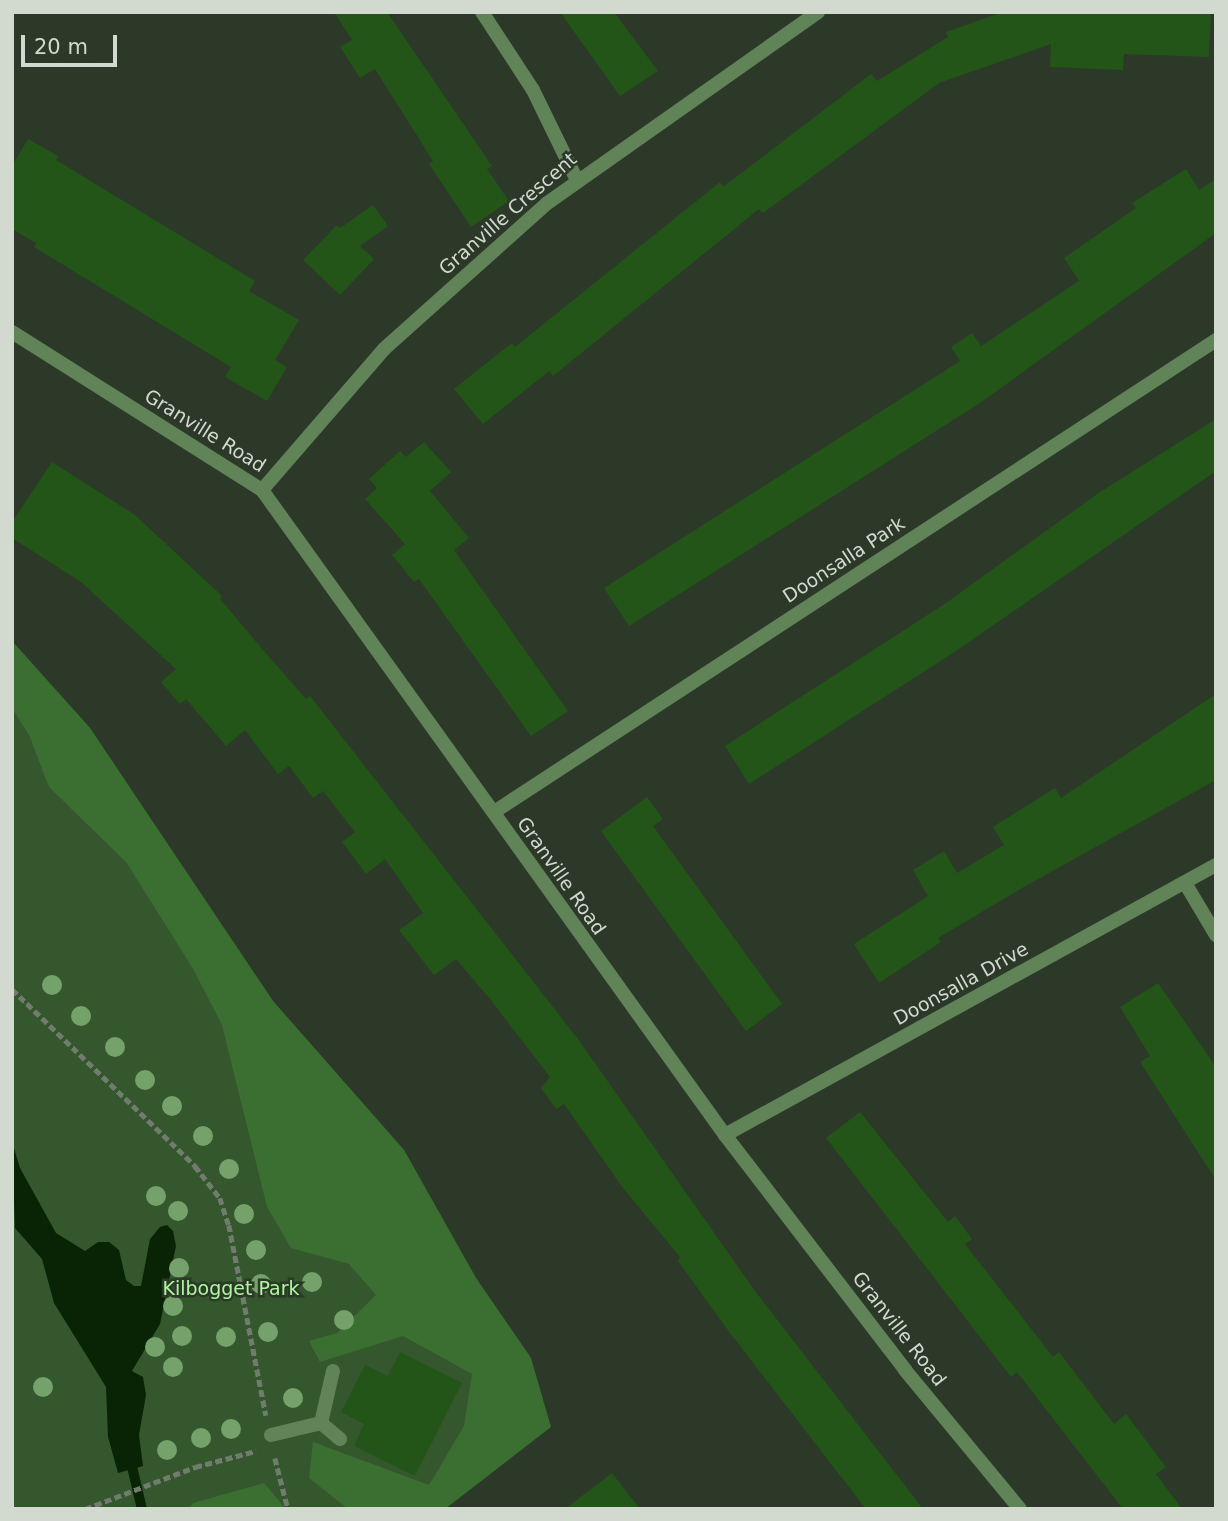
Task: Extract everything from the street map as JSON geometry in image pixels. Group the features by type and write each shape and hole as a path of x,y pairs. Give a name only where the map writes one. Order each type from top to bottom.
{"street":[{"path":"482,12 533,90 576,178"},
{"name":"Granville Crescent","path":"262,490 384,349 576,178 818,12"},
{"name":"Granville Road","path":"12,332 262,490 724,1135 905,1370 1020,1509"},
{"name":"Doonsalla Park","path":"494,812 1216,340"},
{"name":"Doonsalla Drive","path":"724,1135 1216,865"},
{"path":"1185,883 1216,935"},
{"path":"321,1423 333,1371"},
{"path":"272,1441 321,1423"},
{"path":"321,1423 340,1439"}],"path":[{"path":"12,989 195,1166 220,1198 288,1509"},
{"path":"85,1509 272,1441"}],"green space":[{"name":"Kilbogget Park","path":"12,641 90,728 273,1001 404,1150 476,1278 531,1358 445,1509 12,1509"},
{"path":"12,641 90,728 273,1001 404,1150 476,1278 531,1358 551,1427 445,1509 348,1509 309,1478 313,1442 429,1485 464,1426 472,1374 403,1336 320,1362 309,1341 337,1333 376,1295 349,1264 291,1248 267,1207 222,1025 192,967 126,862 49,787 29,735 12,708"},
{"path":"264,1483 286,1509 189,1509 193,1503"}],"shaded area":[{"path":"12,1142 20,1168 56,1233 85,1251 98,1242 109,1242 119,1250 126,1280 134,1286 141,1286 150,1239 160,1227 167,1225 173,1231 176,1246 160,1324 132,1371 143,1377 146,1395 139,1435 143,1466 118,1473 108,1437 106,1387 54,1303 42,1259 15,1228"}],"building":[{"path":"334,12 387,12 492,166 487,169 509,201 471,227 429,164 433,161 375,69 360,78 340,47 352,40"},
{"path":"560,12 614,12 658,71 620,96"},
{"path":"1003,12 1211,12 1209,57 1124,54 1123,70 1050,67 1051,44 939,83 763,213 759,209 553,376 549,371 483,424 454,389 512,343 515,347 720,182 723,187 871,74 877,81 948,37 946,32"},
{"path":"28,139 58,156 56,160 255,281 249,291 299,320 275,360 287,367 267,401 225,377 231,367 34,247 36,243 12,229 12,166"},
{"path":"1186,169 1199,190 1216,179 1216,233 980,403 629,626 604,588 960,361 951,347 972,333 981,346 1079,281 1064,258 1136,208 1132,203"},
{"path":"373,205 388,226 360,246 374,259 340,295 303,260 337,225 340,228"},
{"path":"1216,419 1216,471 956,651 749,784 725,746 946,603 1100,492"},
{"path":"424,442 451,472 430,491 469,538 454,550 568,711 531,736 419,579 414,582 392,555 405,544 365,499 377,488 369,479 400,451 406,457"},
{"path":"52,462 135,515 222,596 220,599 306,699 310,696 578,1039 755,1291 923,1509 866,1509 730,1333 678,1261 680,1257 623,1188 564,1104 556,1109 541,1088 550,1077 490,999 456,959 434,975 399,930 423,913 385,859 366,874 342,842 355,832 323,791 313,798 289,766 278,774 245,730 226,746 186,699 180,704 161,682 176,669 81,582 12,538 12,522"},
{"path":"1216,694 1216,780 938,938 941,942 879,983 854,944 928,896 913,870 944,851 957,873 1004,845 993,827 1055,788 1061,798"},
{"path":"647,797 663,819 653,826 782,1004 746,1031 601,831"},
{"path":"1158,983 1216,1067 1216,1180 1140,1062 1150,1056 1120,1007"},
{"path":"860,1112 948,1222 955,1216 972,1239 965,1244 1053,1357 1059,1352 1114,1424 1126,1414 1166,1467 1156,1474 1182,1509 1123,1509 1017,1372 1011,1377 826,1138"},
{"path":"400,1352 462,1383 415,1476 354,1446 364,1424 341,1412 365,1365 388,1376"},
{"path":"612,1473 640,1509 565,1509"}],"waterway":[{"path":"130,1458 142,1509"}]}
